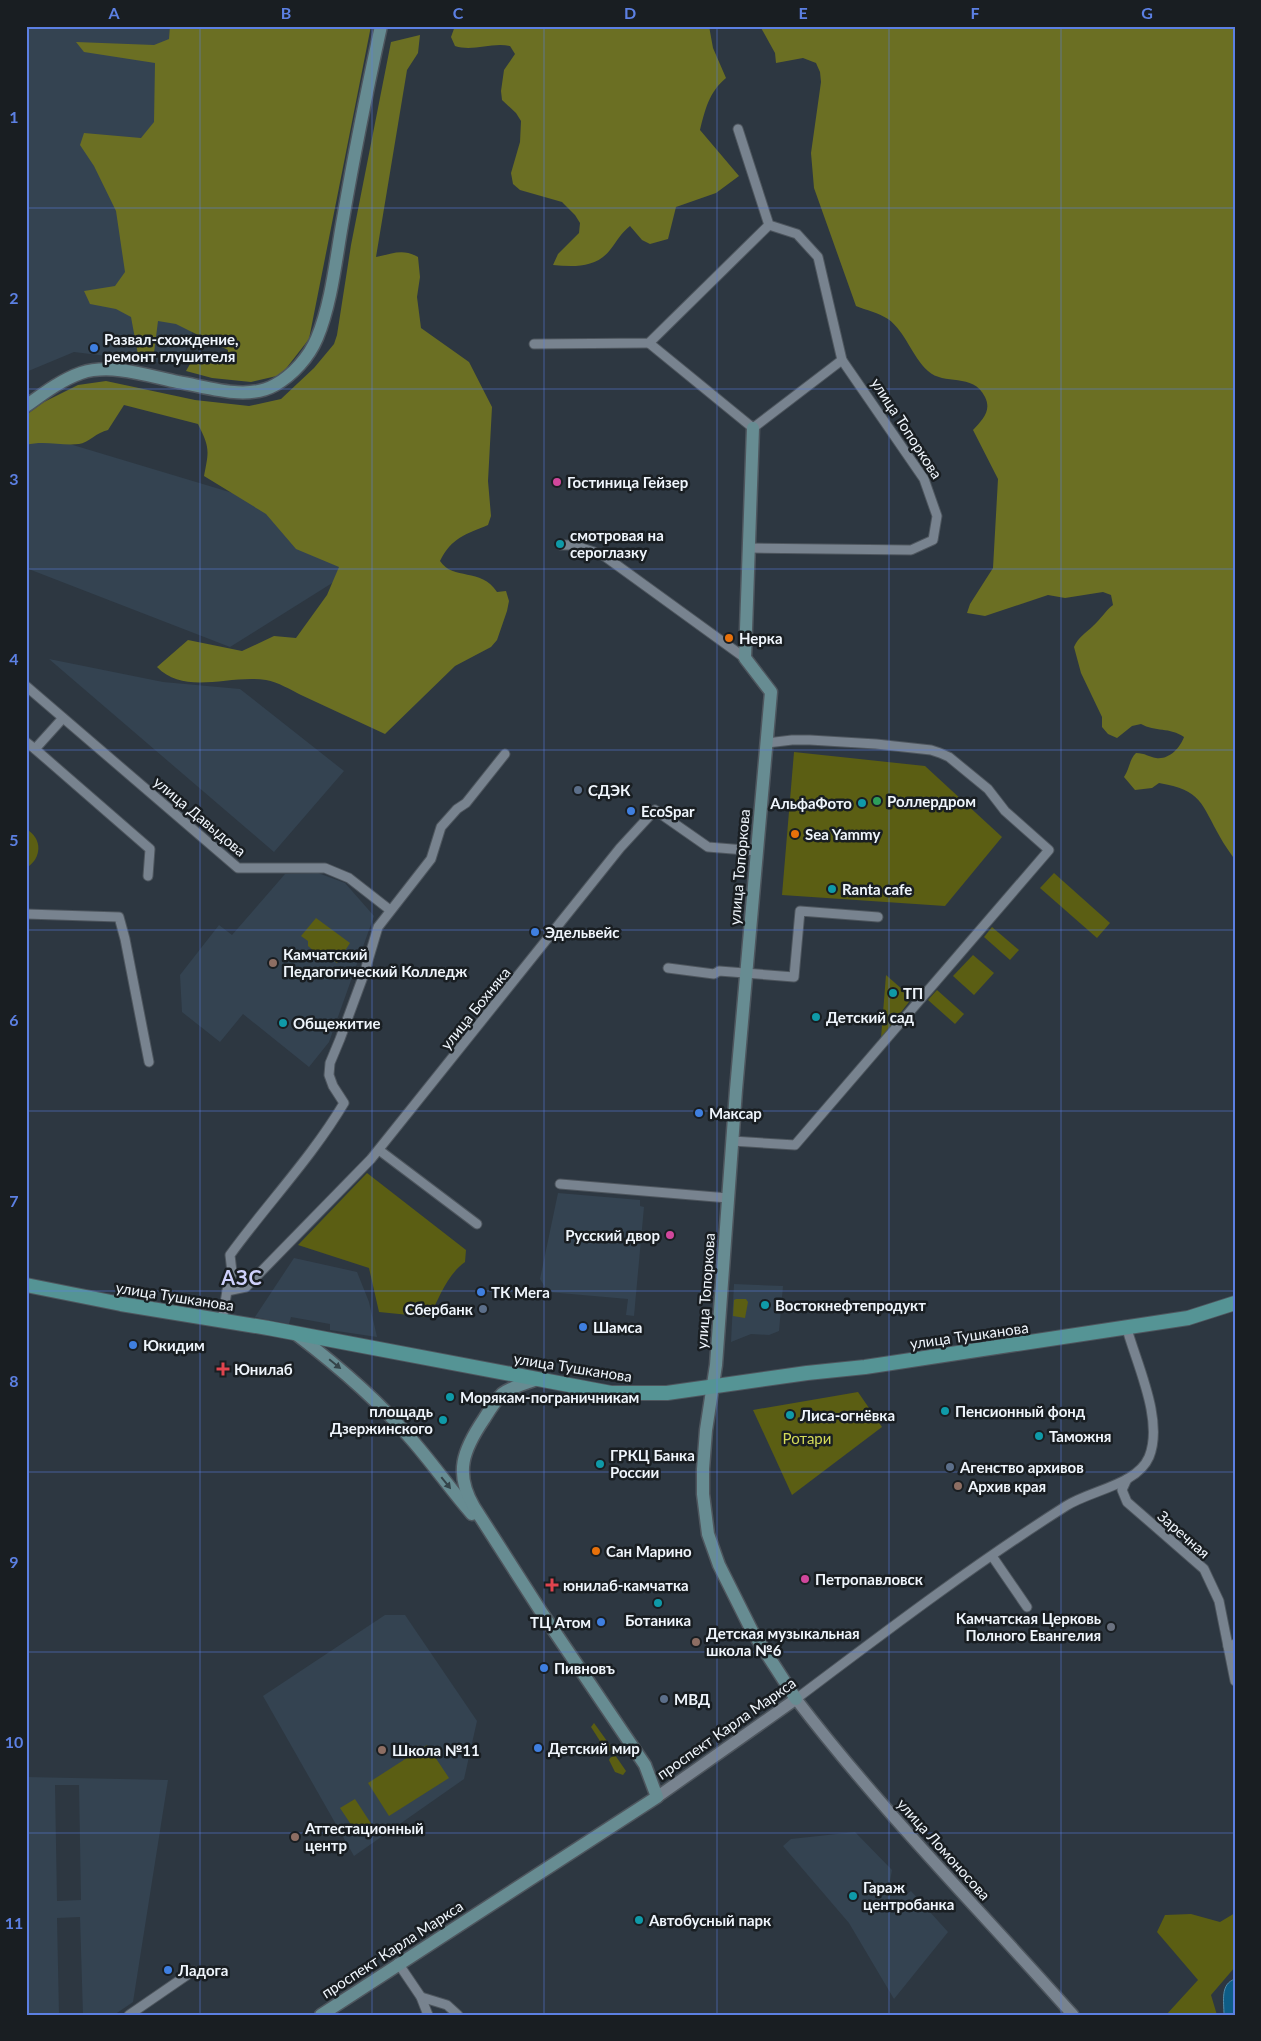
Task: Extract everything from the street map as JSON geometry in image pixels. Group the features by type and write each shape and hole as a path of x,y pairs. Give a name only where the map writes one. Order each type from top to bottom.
{"main road":[{"path":"26,406 62,381 82,372 94,370 125,372 216,389 246,392 261,390 275,385 296,368 312,347 325,312 365,99 381,26"},
{"path":"745,658 753,428"},
{"name":"улица Топоркова","path":"745,658 770,692 732,1141 716,1365 706,1430 703,1469 704,1501 708,1534 716,1558 738,1606 796,1699"},
{"name":"улица Тушканова","path":"26,1285 121,1304 222,1320 619,1393 667,1393 807,1373 865,1367 1127,1329 1188,1318 1235,1303"},
{"path":"296,1334 338,1366 394,1420 497,1542"},
{"path":"497,1542 470,1498 462,1474 463,1459 475,1432 503,1394 537,1379"},
{"name":"проспект Карла Маркса","path":"321,2015 398,1963 656,1797 645,1765 497,1542"}],"street":[{"path":"649,343 769,225 738,130"},
{"name":"улица Топоркова","path":"749,548 912,550 933,540 937,516 924,479 842,360 818,256 797,234 769,225"},
{"path":"534,344 649,343 753,428 842,360"},
{"path":"561,545 573,545 602,555 745,658"},
{"name":"улица Давыдова","path":"26,686 238,868 325,868 349,878 390,910"},
{"path":"35,749 63,718"},
{"path":"732,1141 795,1145 1049,850 1005,812 988,789 949,757 940,753 931,750 876,744 810,740 767,743"},
{"path":"26,742 150,849 148,876"},
{"path":"222,1320 232,1272 230,1255 331,1124 344,1102 332,1086 329,1076 330,1063 364,974 378,927 431,859 441,827 457,808 466,802 505,754"},
{"name":"улица Бохняка","path":"227,1291 246,1287 379,1150 614,855 655,810 708,847 757,851"},
{"path":"668,968 714,974 719,971 794,977 800,911 878,918"},
{"path":"26,914 119,917 126,939 149,1062"},
{"path":"379,1150 477,1224"},
{"path":"560,1184 728,1198"},
{"name":"проспект Карла Маркса","path":"656,1797 796,1699 936,1594 1076,1500 1127,1479 1146,1462 1151,1450 1153,1434 1152,1408 1127,1329"},
{"name":"Заречная","path":"1127,1479 1122,1492 1128,1504 1186,1551 1204,1569 1219,1601 1232,1645 1235,1681"},
{"path":"992,1556 1027,1607"},
{"name":"улица Ломоносова","path":"796,1699 825,1736 918,1844 1073,2015"},
{"path":"398,1963 422,1997 428,2015"},
{"path":"129,2015 193,1971"},
{"path":"422,1997 447,2005 458,2015"}],"shaded area":[{"path":"26,26 188,26 201,309 180,365 74,352 26,372"},
{"path":"170,26 371,26 309,339 281,375 251,382 212,378 186,371 190,364 227,363 228,350 176,324 158,321 154,353 138,355 131,317 116,309 90,304 84,291 115,286 125,272 116,211 94,166 80,145 84,133 141,138 154,122 155,63 84,52 76,42 154,45 169,39"},
{"path":"455,26 709,26 713,48 726,78 712,95 700,130 739,176 716,193 676,207 668,239 650,244 642,240 630,226 610,250 598,260 577,266 553,265 558,254 579,233 580,223 562,202 520,190 513,184 511,173 520,142 521,121 516,113 502,100 501,91 504,70 515,54 510,46 503,45 469,48 455,46 451,37"},
{"path":"760,26 1235,26 1235,860 1204,807 1192,794 1173,786 1159,783 1152,788 1135,790 1124,777 1136,753 1156,758 1165,757 1177,749 1184,737 1173,732 1141,724 1132,726 1117,738 1108,734 1102,727 1102,717 1081,673 1074,647 1080,638 1113,605 1111,595 1103,592 1065,598 1048,595 985,616 967,613 970,604 993,568 998,479 973,430 987,411 987,402 980,389 973,384 942,378 928,371 894,324 881,315 856,306 814,188 811,153 821,82 820,72 816,63 803,58 776,63 775,53"},
{"path":"420,35 418,53 407,70 376,257 402,252 418,257 420,277 417,297 421,328 469,362 492,407 488,481 491,516 488,525 466,534 454,542 444,553 440,561 452,571 483,579 497,592 506,591 509,601 497,640 491,647 455,666 385,734 271,681 252,679 194,682 168,676 157,667 188,640 242,651 274,636 296,638 327,595 339,567 296,549 266,514 204,476 207,450 205,439 198,424 124,405 108,430 86,442 79,444 39,443 26,445 26,415 44,402 78,385 106,381 195,400 249,406 281,399 314,368 334,344 337,335 351,245 391,42"},
{"path":"33,433 259,501 346,556 337,580 230,647 26,568 26,436"},
{"path":"49,659 163,682 240,689 344,771 274,852"},
{"name":"Камчатский Педагогический Колледж","path":"318,873 345,883 374,916 329,1042 309,1067 243,1014 220,1042 182,1012 180,975 219,925 232,935 285,874"},
{"path":"558,1193 640,1200 640,1206 644,1207 634,1316 626,1315 628,1299 548,1292 540,1279"},
{"path":"294,1258 357,1272 369,1302 377,1337 330,1330 330,1324 291,1317 289,1324 255,1317"},
{"path":"734,1284 783,1286 779,1331 769,1335 751,1334 731,1342"},
{"name":"Школа №11","path":"385,1615 405,1615 477,1721 464,1779 354,1856 263,1696"},
{"path":"26,1777 168,1780 133,2002 114,2015 83,2015 80,1917 57,1918 59,2015 26,2015","holes":["55,1785 79,1785 81,1900 57,1901"]},
{"path":"855,1832 892,1870 890,1881 904,1896 911,1891 948,1932 894,1999 849,1923 783,1846 791,1839"}],"green space":[{"name":"Роллердром","path":"794,752 925,766 1002,837 945,906 782,895"},
{"path":"26,829 32,833 38,843 38,854 26,868"},
{"path":"1054,873 1110,923 1097,938 1040,888"},
{"path":"316,918 350,943 337,963 327,956 322,958 308,946 308,941 301,936"},
{"path":"992,927 1019,950 1010,960 984,937"},
{"path":"973,955 994,973 974,995 953,976"},
{"path":"886,975 912,998 881,1038"},
{"path":"937,990 964,1014 955,1024 928,1000"},
{"path":"367,1173 466,1250 465,1262 448,1280 429,1317 379,1312 369,1268 298,1245"},
{"path":"746,1299 748,1302 745,1318 733,1316 734,1300"},
{"name":"Ротари","path":"858,1392 882,1427 792,1495 753,1410"},
{"path":"594,1723 612,1748 611,1751 607,1752 591,1727"},
{"path":"427,1745 449,1778 389,1816 368,1783"},
{"path":"615,1755 626,1771 623,1775 615,1772 609,1760"},
{"path":"355,1799 372,1825 358,1835 340,1808"},
{"path":"1235,1913 1235,1967 1211,1995 1217,2015 1166,2015 1198,1980 1157,1932 1165,1915 1191,1914 1220,1922"}],"water":[{"path":"1235,1979 1235,2015 1224,2015 1225,1989 1230,1981"}],"place":[{"name":"Развал-схождение, ремонт глушителя","path":"94,348"},
{"name":"Гостиница Гейзер","path":"557,482"},
{"name":"смотровая на сероглазку","path":"560,544"},
{"name":"Нерка","path":"729,638"},
{"name":"СДЭК","path":"578,790"},
{"name":"Роллердром","path":"877,801"},
{"name":"АльфаФото","path":"862,803"},
{"name":"EcoSpar","path":"631,811"},
{"name":"Sea Yammy","path":"795,834"},
{"name":"Ranta cafe","path":"832,889"},
{"name":"Эдельвейс","path":"535,932"},
{"name":"Камчатский Педагогический Колледж","path":"273,963"},
{"name":"ТП","path":"893,993"},
{"name":"Детский сад","path":"816,1017"},
{"name":"Общежитие","path":"283,1023"},
{"name":"Максар","path":"699,1113"},
{"name":"Русский двор","path":"670,1235"},
{"name":"ТК Мега","path":"481,1292"},
{"name":"Востокнефтепродукт","path":"765,1305"},
{"name":"Сбербанк","path":"483,1309"},
{"name":"Шамса","path":"583,1327"},
{"name":"Юкидим","path":"133,1345"},
{"name":"Юнилаб","path":"223,1369"},
{"name":"Морякам-пограничникам","path":"450,1397"},
{"name":"Пенсионный фонд","path":"945,1411"},
{"name":"Лиса-огнёвка","path":"790,1415"},
{"name":"площадь Дзержинского","path":"443,1420"},
{"name":"Таможня","path":"1039,1436"},
{"name":"ГРКЦ Банка России","path":"600,1464"},
{"name":"Агенство архивов","path":"950,1467"},
{"name":"Архив края","path":"958,1486"},
{"name":"Сан Марино","path":"596,1551"},
{"name":"Петропавловск","path":"805,1579"},
{"name":"юнилаб-камчатка","path":"552,1585"},
{"name":"Ботаника","path":"658,1603"},
{"name":"ТЦ Атом","path":"601,1622"},
{"name":"Камчатская Церковь Полного Евангелия","path":"1111,1627"},
{"name":"Детская музыкальная школа №6","path":"696,1642"},
{"name":"Пивновъ","path":"544,1668"},
{"name":"МВД","path":"664,1699"},
{"name":"Детский мир","path":"538,1748"},
{"name":"Школа №11","path":"382,1750"},
{"name":"Аттестационный центр","path":"295,1837"},
{"name":"Гараж центробанка","path":"853,1896"},
{"name":"Автобусный парк","path":"639,1920"},
{"name":"Ладога","path":"168,1970"}],"district":[{"name":"АЗС","path":"242,1277"}]}
